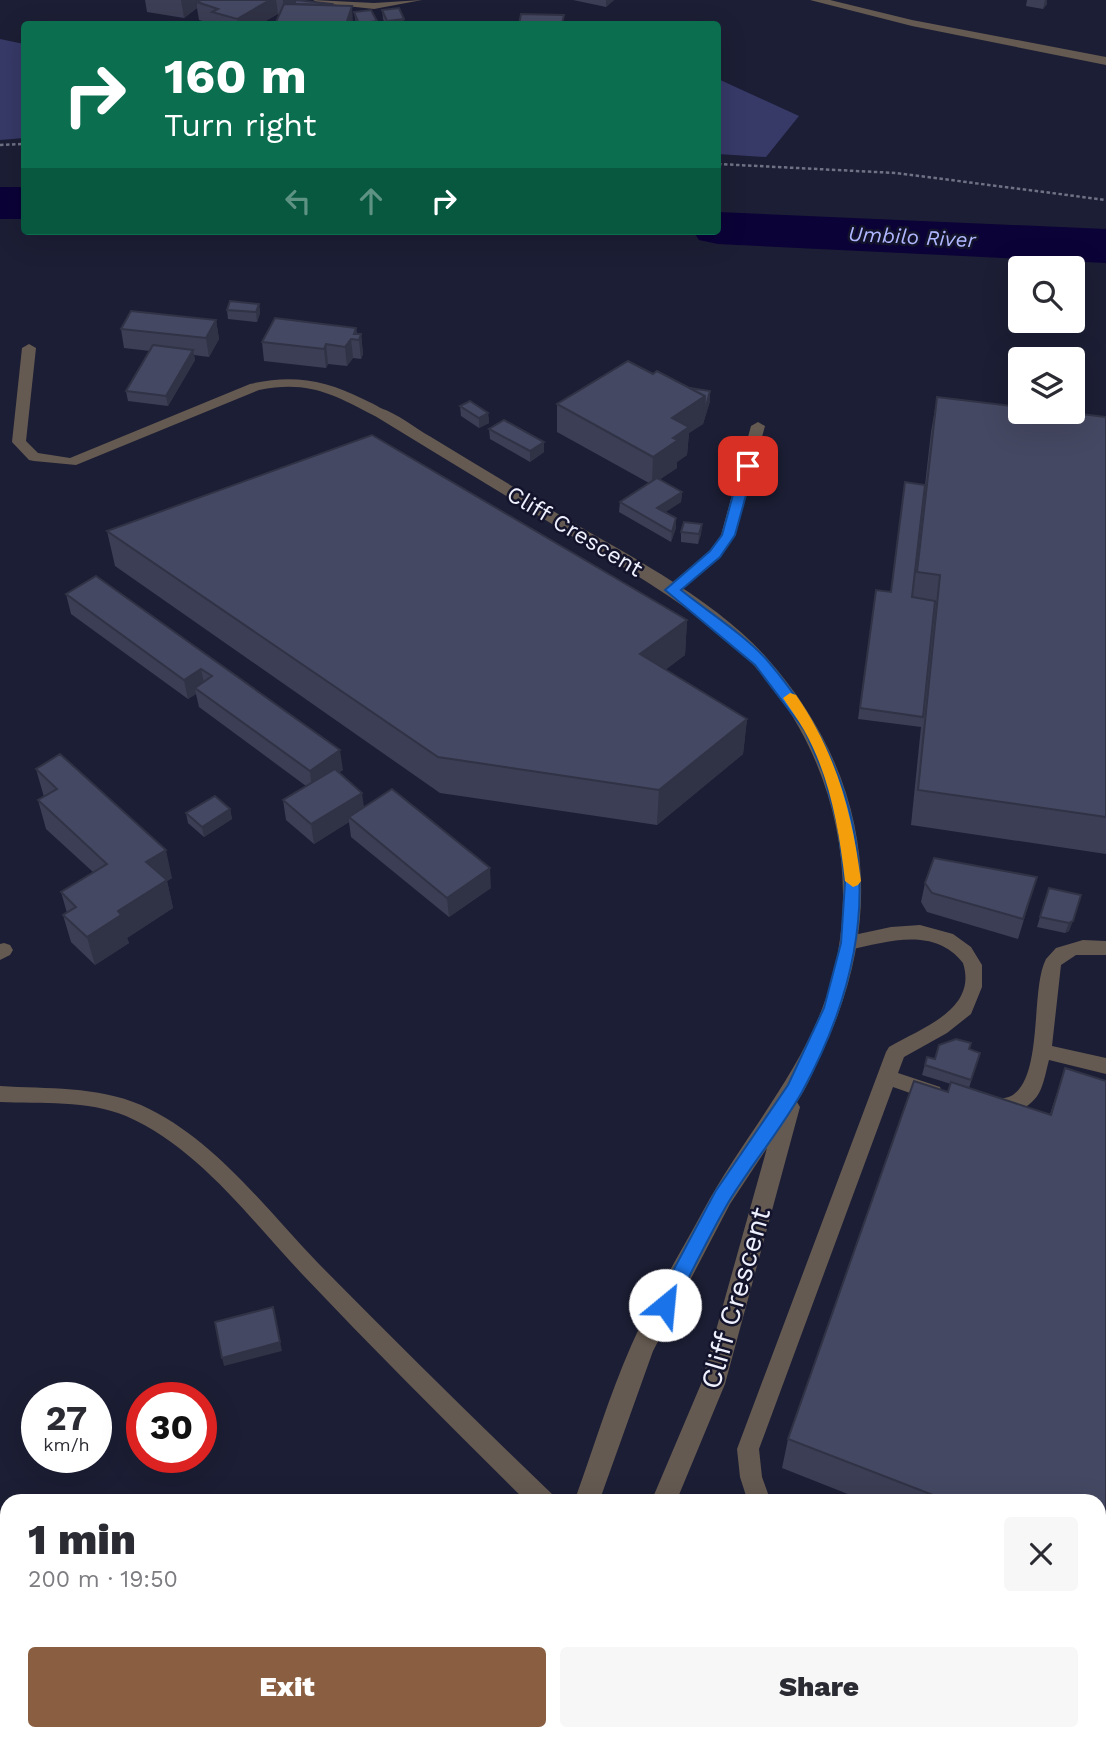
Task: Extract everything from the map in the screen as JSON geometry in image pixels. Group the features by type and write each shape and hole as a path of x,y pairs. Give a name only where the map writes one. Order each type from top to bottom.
{"street":[{"path":"319,0 374,6 416,0"},
{"path":"816,0 912,23 1106,61"},
{"name":"Cliff Crescent","path":"380,412 672,590 761,661 811,729 830,772 846,826 853,883 849,943 833,1008 794,1089 722,1197 642,1348 589,1494"},
{"name":"Cliff Crescent","path":"666,1494 713,1384 794,1089"}],"lane":[{"path":"29,348 19,442 34,457 71,462 255,387 282,380 321,383 380,412"},
{"path":"672,590 715,554 728,535 758,426"},
{"path":"757,1494 751,1477 748,1450 895,1052 946,1023 966,1006 974,984 974,967 966,953 938,935 894,933 849,943"},
{"path":"887,1077 962,1102 997,1107 1020,1101 1031,1090 1042,1051 1052,964 1056,956 1071,949 1106,948"},
{"path":"1042,1051 1106,1066"},
{"path":"0,1094 102,1102 132,1110 163,1127 233,1184 373,1333 536,1494"}],"path":[{"path":"0,145 21,144"},
{"path":"721,164 896,173 1106,200"}],"shaded area":[{"path":"0,39 21,43 21,138 0,140"},
{"path":"721,80 799,116 766,157 721,154"}],"building":[{"path":"270,0 237,19 212,12 218,9 197,2"},
{"path":"296,0 332,4 294,4"},
{"path":"284,4 352,6 347,21 276,21"},
{"path":"399,8 404,19 387,21 382,10"},
{"path":"371,10 377,21 358,21 354,12"},
{"path":"521,14 564,15 563,21 520,21"},
{"path":"230,301 259,304 256,312 227,310"},
{"path":"131,311 216,320 206,338 121,329"},
{"path":"275,318 356,328 354,334 361,334 359,340 351,339 345,347 326,344 324,349 262,342"},
{"path":"153,345 193,350 166,396 126,391"},
{"path":"628,361 653,374 657,371 705,396 672,418 689,427 673,438 678,440 653,457 557,404"},
{"path":"690,388 710,391 704,414 705,396"},
{"path":"937,397 1008,406 1008,424 1085,424 1085,414 1106,417 1106,817 918,790 940,575 917,572"},
{"path":"470,401 488,413 479,418 460,406"},
{"path":"504,420 544,442 530,451 489,429"},
{"path":"372,435 687,620 640,654 747,719 659,790 438,757 107,531"},
{"path":"657,478 682,492 657,508 676,518 672,532 620,502"},
{"path":"905,482 925,485 912,597 935,601 923,717 860,708 876,590 891,592"},
{"path":"684,522 702,524 699,534 681,532"},
{"path":"96,576 340,750 310,771 195,688 212,676 201,669 184,680 66,594"},
{"path":"60,754 166,850 146,862 167,880 118,911 121,915 87,937 63,915 76,907 61,892 107,864 38,800 57,789 36,769"},
{"path":"335,769 362,793 311,824 283,800"},
{"path":"392,789 490,868 447,898 349,817"},
{"path":"215,796 230,809 202,827 186,813"},
{"path":"934,858 1037,877 1023,919 932,893 925,883"},
{"path":"1049,888 1081,895 1073,921 1069,923 1040,917"},
{"path":"956,1039 971,1043 969,1049 980,1053 971,1080 925,1065 927,1057 935,1059 939,1045"},
{"path":"1065,1068 1106,1081 1106,1494 930,1494 788,1439 914,1081 948,1092 951,1082 1051,1115"},
{"path":"273,1307 280,1342 222,1358 215,1322"}],"waterway":[{"name":"Umbilo River","path":"0,203 21,203"},
{"name":"Umbilo River","path":"721,228 1106,246"}],"slow traffic":[{"path":"790,698 811,729 830,772 846,826 853,881"}],"route":[{"path":"665,1305 722,1197 794,1089 833,1008 849,943 853,883 846,826 830,772 811,729 761,661 732,635 672,590 701,568 728,535 748,466"}]}
